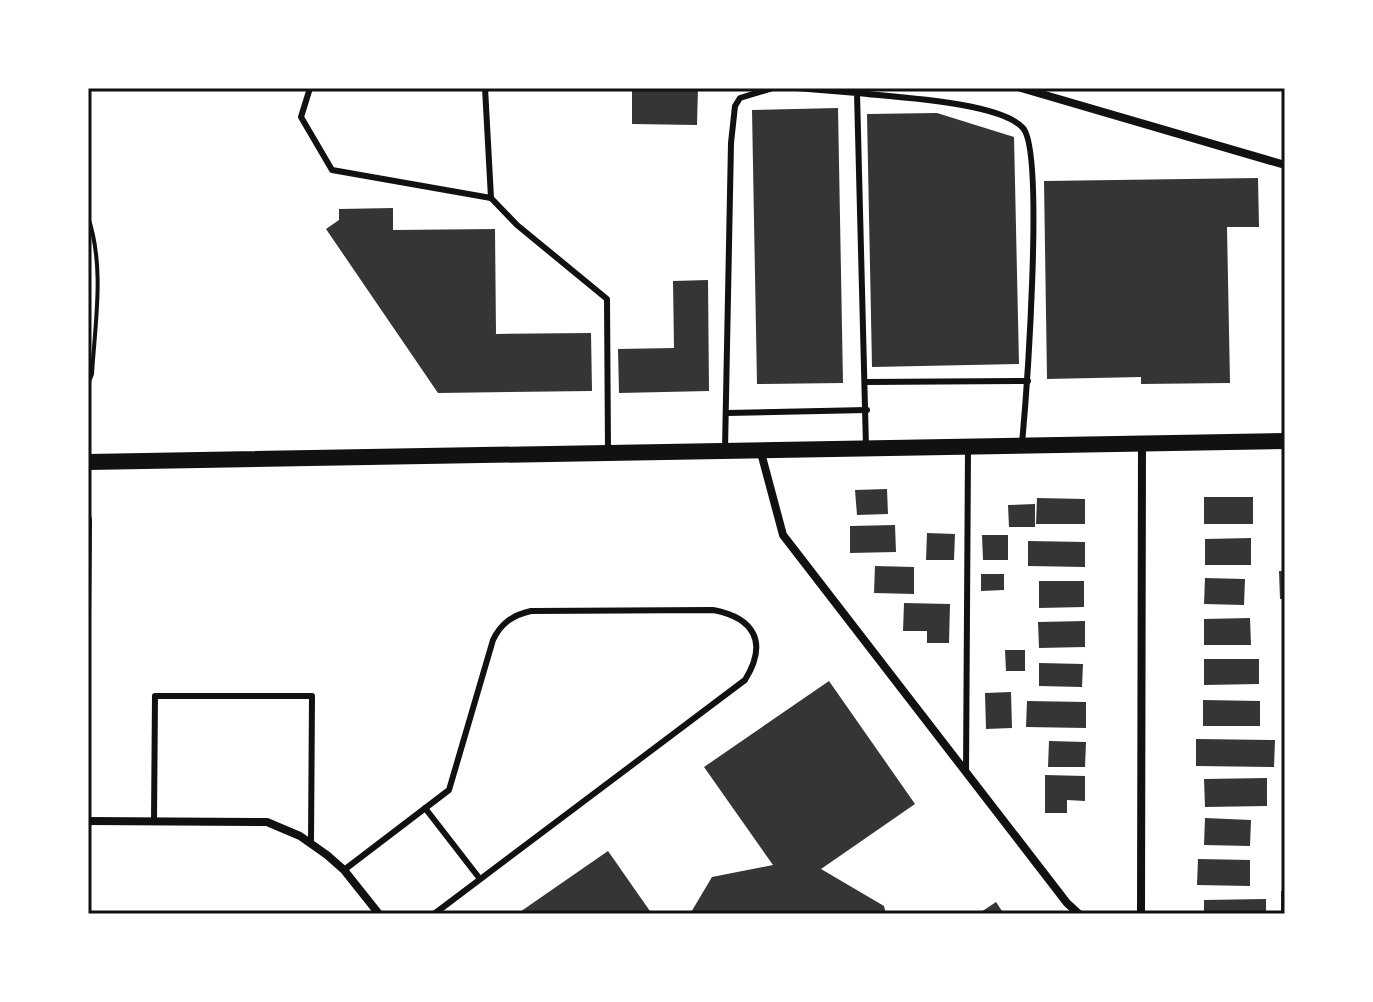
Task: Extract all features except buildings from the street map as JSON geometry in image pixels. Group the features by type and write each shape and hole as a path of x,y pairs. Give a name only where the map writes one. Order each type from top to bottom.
{"main road":[{"path":"88,462 1285,441"}],"street":[{"path":"1021,88 1285,165"},
{"path":"1141,914 1142,443"},
{"path":"760,448 783,535 1067,903 1079,914"},
{"path":"88,821 267,822 311,843 344,870 379,914"}],"lane":[{"path":"310,88 301,117 332,170 491,198 517,225 607,299 608,452"},
{"path":"485,88 491,198"},
{"path":"725,449 731,143 735,106 740,98 773,88"},
{"path":"796,88 955,104 1006,117 1023,128 1033,191 1028,381 1022,445"},
{"path":"857,93 866,447"},
{"path":"865,382 1028,381"},
{"path":"727,413 867,410"},
{"path":"966,773 968,445"},
{"path":"344,870 449,790 493,640 497,630 508,620 531,611 713,610 740,617 748,625 756,647 751,670 745,680 434,914"},
{"path":"154,821 155,696 312,696 311,843"},
{"path":"425,808 480,879"}],"path":[{"path":"88,217 96,251 97,287 92,374 88,384"},
{"path":"88,512 88,709"}]}
